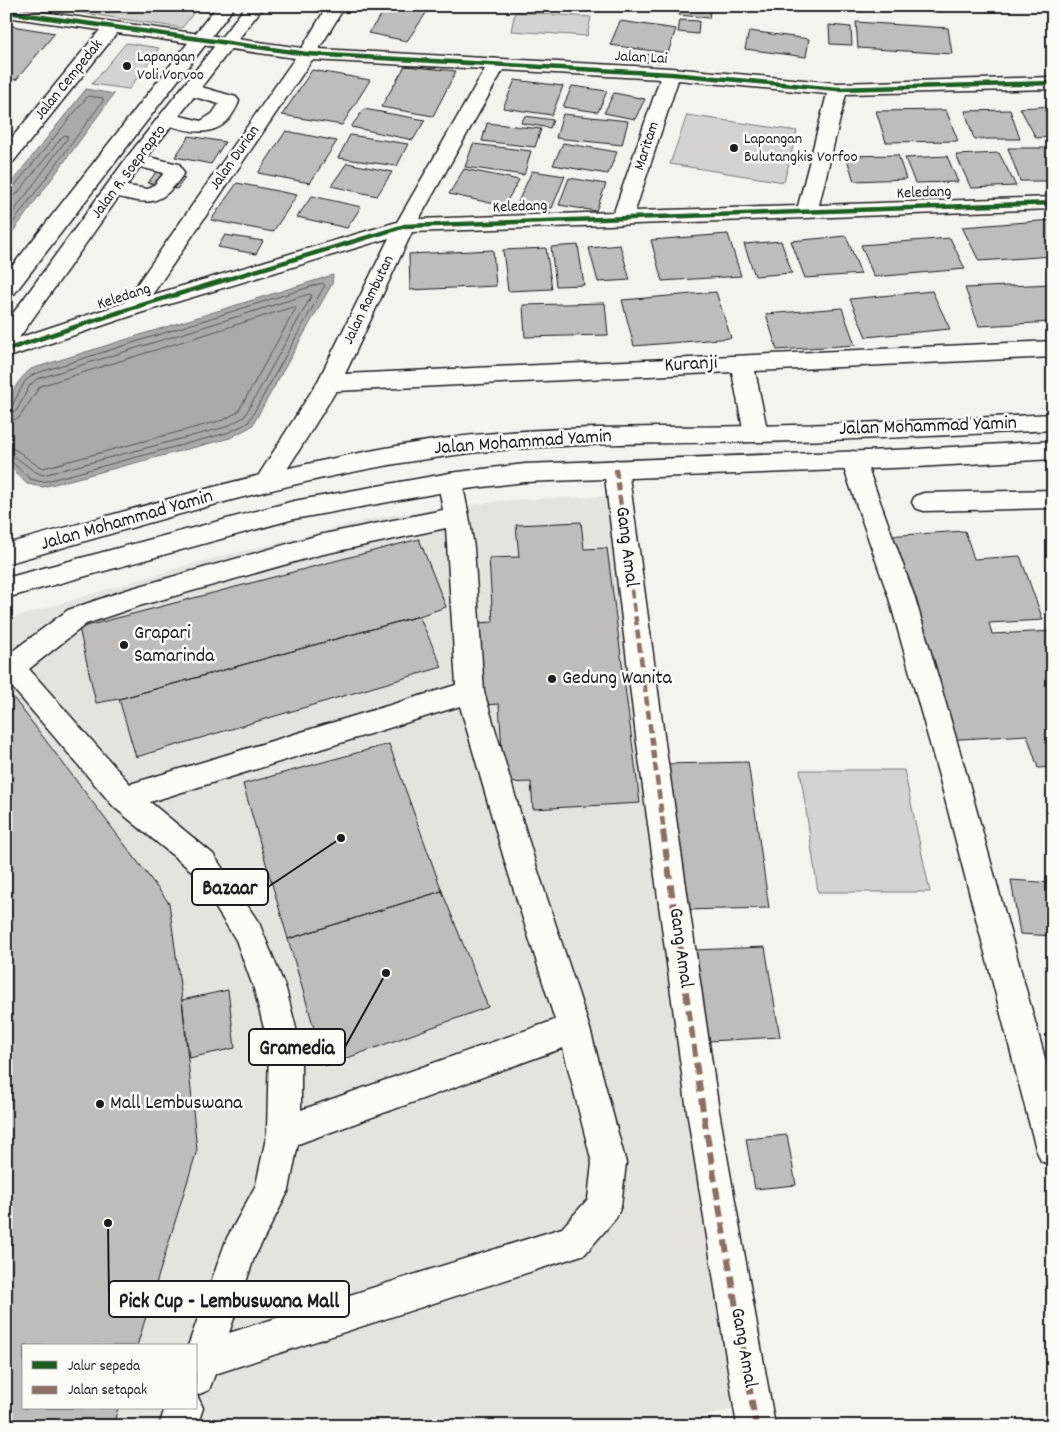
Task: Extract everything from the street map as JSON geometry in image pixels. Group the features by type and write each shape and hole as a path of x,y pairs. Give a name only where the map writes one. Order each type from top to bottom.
{"street":[{"name":"Jalan R. Soeprapto","path":"6,289 226,6"},
{"name":"Jalan R. Soeprapto","path":"6,340 135,160 255,6"},
{"name":"Jalan Durian","path":"132,308 307,54 336,6"},
{"name":"Jalan Lai","path":"6,12 307,54 671,74 838,89 1053,83"},
{"name":"Jalan Cempedak","path":"6,158 113,26"},
{"name":"Jalan Rambutan","path":"267,481 329,383 405,226 497,64"},
{"name":"Maritam","path":"623,217 671,74"},
{"path":"807,211 838,89"},
{"path":"168,119 202,128 214,124 228,108 229,101 191,90"},
{"path":"114,190 146,195 154,194 159,192 174,173 172,168 167,166 135,160"},
{"name":"Keledang","path":"6,350 132,308 405,226 1053,203"},
{"name":"Kuranji","path":"329,383 1053,349"},
{"path":"742,363 756,434"},
{"name":"Jalan Mohammad Yamin","path":"11,547 267,481 423,451 485,444 642,435 756,434 1053,422"},
{"name":"Jalan Mohammad Yamin","path":"6,588 294,510 450,482 525,473 616,468 853,460 1053,450"},
{"path":"853,460 902,598 953,776 1053,1149"},
{"name":"Gang Amal","path":"616,468 650,736 701,1101 756,1426"},
{"path":"199,1368 573,1242 604,1206 609,1163 574,1029 520,862 470,692 461,548 450,482"},
{"path":"924,502 1053,499"},
{"path":"199,1368 239,1250 272,1190 284,1133 285,1048 270,989 248,934 203,863 124,798 11,667 76,617 135,597 320,545 457,516"},
{"path":"124,798 470,692"},
{"path":"284,1133 574,1029"},
{"path":"178,1426 183,1410"}],"shaded area":[{"path":"36,6 199,6 182,28"},
{"path":"515,12 591,17 587,36 511,31"},
{"name":"Lapangan Voli Vorvoo","path":"126,43 159,48 129,89 92,84"},
{"name":"Lapangan Bulutangkis Vorfoo","path":"687,115 797,131 784,182 670,164"},
{"path":"615,496 762,1401 668,1426 6,1426 6,620 188,565 379,517 509,500"},
{"path":"800,770 904,770 930,892 818,892"}],"water":[{"path":"86,89 114,94 6,241 6,189"},
{"path":"333,275 332,284 252,426 230,438 43,487 27,484 6,463 6,424 9,400 21,379 31,369"}],"building":[{"path":"361,6 385,6 382,11 360,8"},
{"path":"388,6 431,6 407,41 368,33"},
{"path":"681,6 711,6 709,18 679,15"},
{"path":"680,20 699,21 698,34 678,32"},
{"path":"620,21 676,29 668,53 610,45"},
{"path":"856,22 948,28 952,54 858,48"},
{"path":"6,25 55,33 16,80 6,78"},
{"path":"829,25 851,27 852,45 830,44"},
{"path":"749,31 809,39 806,57 745,49"},
{"path":"635,54 660,55 660,62 635,62"},
{"path":"405,66 456,71 433,116 381,107"},
{"path":"312,70 370,80 342,125 282,115"},
{"path":"515,80 563,86 552,115 503,108"},
{"path":"572,86 607,91 598,112 563,107"},
{"path":"614,93 645,99 635,119 604,113"},
{"path":"1053,106 1053,137 1036,138 1020,108"},
{"path":"364,109 425,120 413,140 351,127"},
{"path":"946,110 958,141 886,142 876,111"},
{"path":"1010,110 1020,139 974,139 965,111"},
{"path":"563,114 628,121 622,145 556,138"},
{"path":"525,116 553,120 550,128 521,123"},
{"path":"487,123 541,129 535,147 482,141"},
{"path":"286,131 337,141 310,183 258,173"},
{"path":"350,135 408,144 397,166 338,158"},
{"path":"189,136 225,142 211,164 175,157"},
{"path":"563,143 617,152 608,174 553,165"},
{"path":"473,144 531,151 524,175 465,167"},
{"path":"1008,148 1052,148 1053,181 1020,181"},
{"path":"999,153 1016,186 971,188 956,155"},
{"path":"898,155 906,179 854,181 846,156"},
{"path":"947,156 958,182 915,183 905,158"},
{"path":"347,163 392,172 377,196 331,186"},
{"path":"464,169 519,180 504,206 449,194"},
{"path":"532,171 565,176 552,208 518,202"},
{"path":"156,172 175,176 166,187 148,183"},
{"path":"175,176 185,178 177,189 166,187"},
{"path":"569,178 606,184 596,211 559,205"},
{"path":"237,183 297,195 273,232 211,220"},
{"path":"312,196 361,207 347,228 297,217"},
{"path":"1053,220 1053,256 979,261 962,227"},
{"path":"728,234 741,276 662,281 651,240"},
{"path":"225,235 263,241 256,254 218,247"},
{"path":"846,236 861,274 805,278 791,241"},
{"path":"950,238 965,269 874,277 861,245"},
{"path":"781,241 792,273 755,276 744,244"},
{"path":"578,245 584,285 556,286 551,247"},
{"path":"620,245 630,280 598,282 589,248"},
{"path":"546,248 552,289 508,291 503,250"},
{"path":"493,250 496,286 410,290 409,254"},
{"path":"1051,284 1053,288 1053,322 979,326 965,288"},
{"path":"932,291 950,329 866,337 850,299"},
{"path":"716,292 731,338 634,346 622,300"},
{"path":"605,303 608,335 525,337 523,305"},
{"path":"842,308 855,345 777,350 766,314"},
{"name":"Gedung Wanita","path":"581,522 584,549 607,548 640,803 533,809 531,782 504,783 499,704 482,705 478,623 493,622 489,558 519,557 516,525"},
{"path":"965,531 974,559 1020,556 1043,620 989,623 992,634 1053,631 1053,767 1038,768 1027,735 945,740 885,536"},
{"path":"419,539 446,607 119,699 96,703 79,628"},
{"path":"419,616 442,667 136,757 119,699"},
{"name":"Mall Lembuswana","path":"12,696 169,903 182,1000 197,1150 138,1344 22,1344 22,1410 117,1410 113,1426 6,1426 6,700"},
{"path":"389,744 442,891 288,939 243,784"},
{"path":"748,762 769,908 681,910 665,764"},
{"path":"1011,880 1053,883 1053,936 1020,934"},
{"path":"442,891 488,1007 325,1066 288,939"},
{"path":"765,947 780,1037 709,1041 696,950"},
{"path":"228,990 235,1048 189,1058 182,1000"},
{"path":"787,1135 796,1185 755,1189 746,1139"}],"marked path":[{"path":"616,469 650,736 703,1111 756,1426"}],"cycle path":[{"path":"6,12 307,54 671,74 838,89 1053,83"},
{"path":"6,350 132,308 405,226 1053,203"}],"place":[{"name":"Lapangan Voli Vorvoo","path":"127,66"},
{"name":"Lapangan Bulutangkis Vorfoo","path":"734,148"},
{"name":"Grapari Samarinda","path":"124,645"},
{"name":"Gedung Wanita","path":"552,679"},
{"name":"Bazaar","path":"341,838"},
{"name":"Gramedia","path":"386,973"},
{"name":"Mall Lembuswana","path":"100,1104"},
{"name":"Pick Cup - Lembuswana Mall","path":"108,1223"}]}
